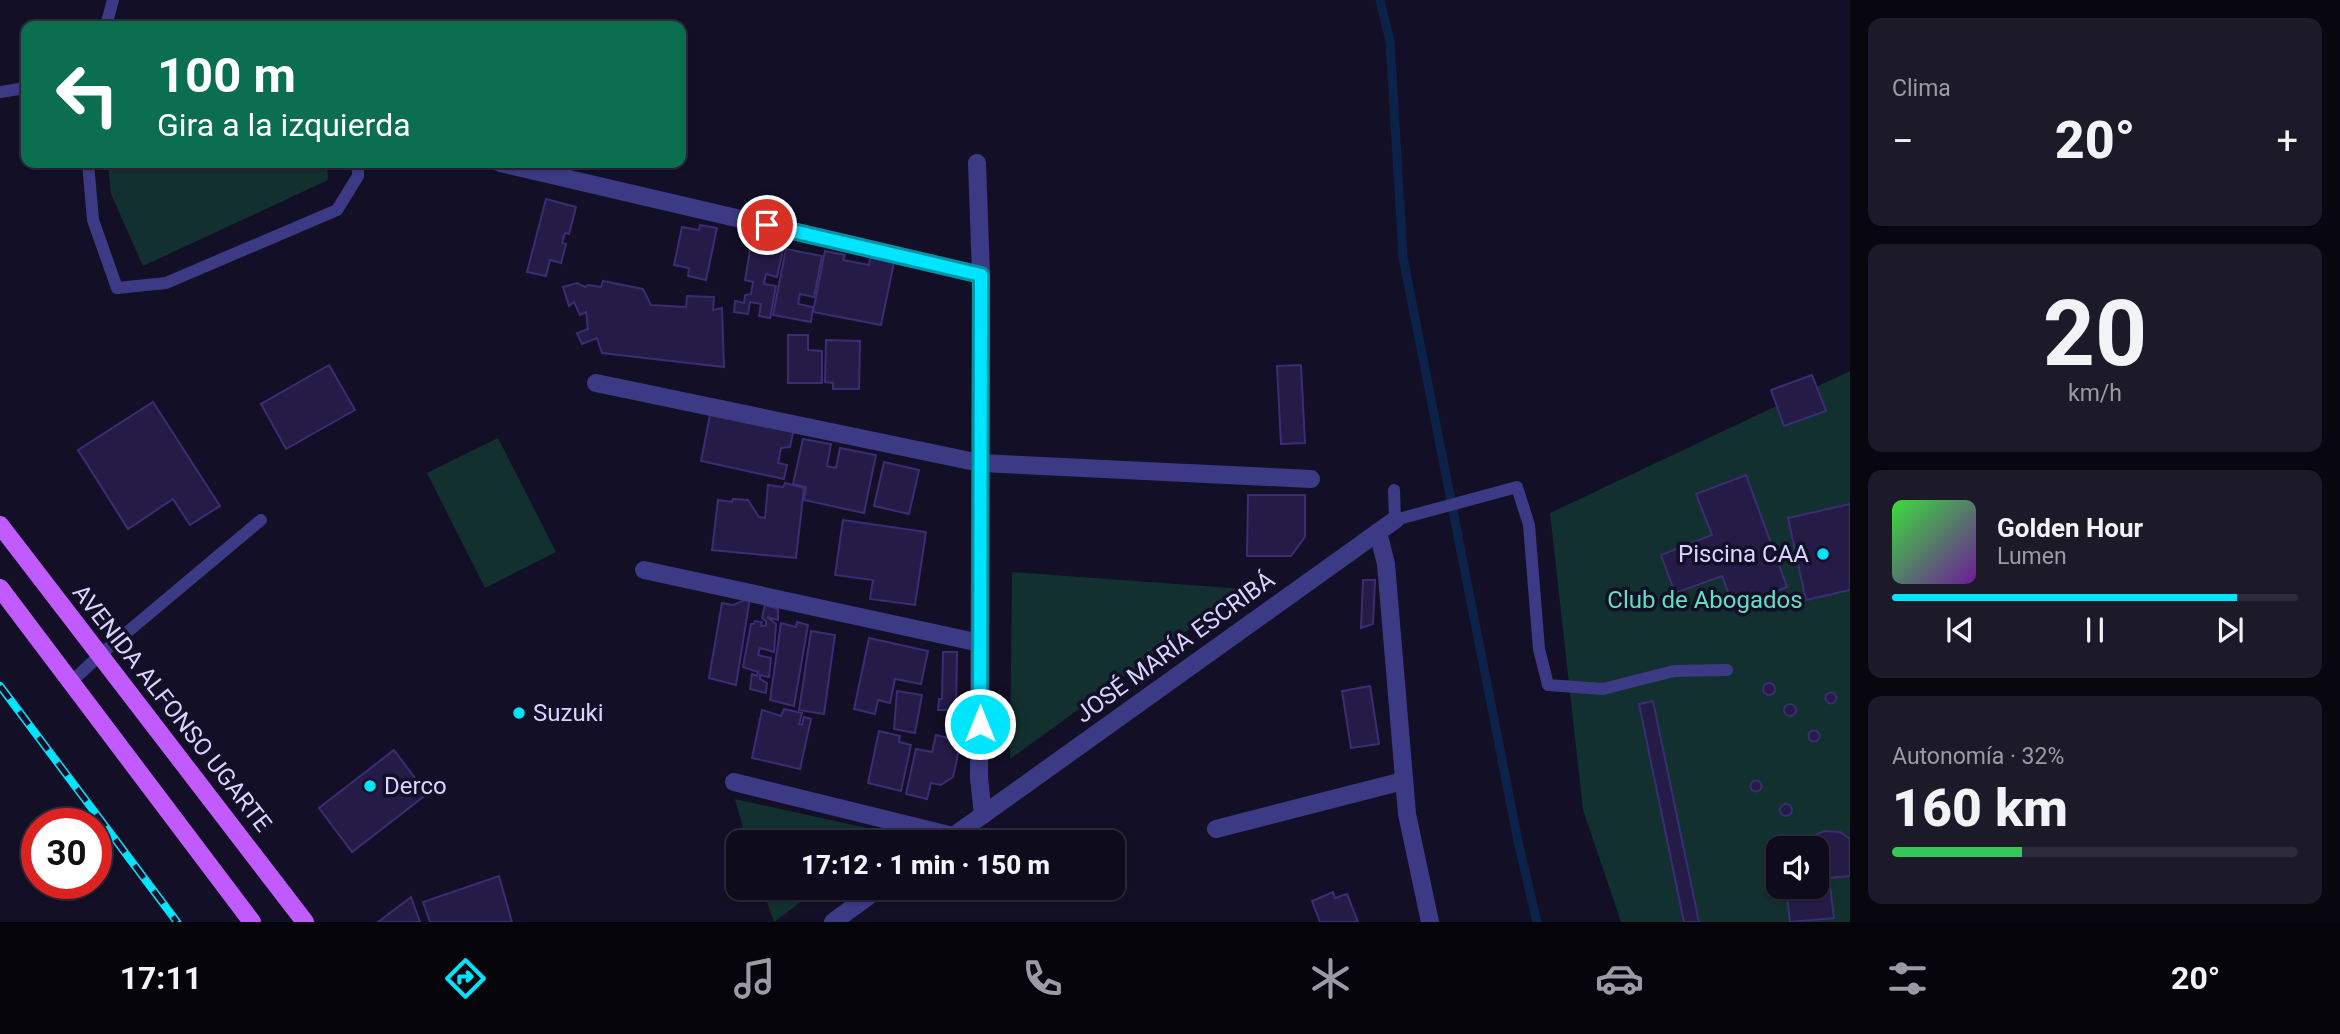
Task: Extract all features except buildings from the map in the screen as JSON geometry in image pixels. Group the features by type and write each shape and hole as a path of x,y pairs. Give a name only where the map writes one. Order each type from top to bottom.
{"main road":[{"name":"AVENIDA ALFONSO UGARTE","path":"0,525 305,922"},
{"path":"0,588 252,922"}],"street":[{"path":"977,163 981,275 979,778 983,815"},
{"path":"521,168 981,275"},
{"path":"596,383 980,463 1311,479"},
{"name":"JOSÉ MARÍA ESCRIBÁ","path":"962,830 1395,520"},
{"path":"1378,532 1386,564 1407,814 1430,922"},
{"path":"644,570 980,643"},
{"path":"1216,829 1403,781"},
{"path":"734,782 915,830"},
{"path":"832,922 863,900"}],"lane":[{"path":"107,21 113,0"},
{"path":"0,92 21,89"},
{"path":"88,168 93,220 117,288 166,283 337,210 358,176 358,168"},
{"name":"JOSÉ MARÍA ESCRIBÁ","path":"1395,520 1517,487 1529,525 1539,649 1548,685 1603,689 1674,671 1727,670"},
{"path":"1394,490 1395,520"},
{"path":"71,682 261,520"}],"green space":[{"path":"108,168 327,168 328,180 143,266 111,194"},
{"name":"Club de Abogados","path":"1850,371 1850,922 1621,922 1583,810 1550,513"},
{"path":"498,438 556,552 485,588 427,473"},
{"path":"1012,572 1245,589 1010,759"},
{"path":"735,799 876,830 744,830"},
{"path":"766,900 804,900 774,922"}],"waterway":[{"path":"1380,0 1390,41 1403,257 1519,846 1537,922"}],"railway":[{"path":"0,686 177,922"}],"place":[{"name":"Piscina CAA","path":"1823,554"},
{"name":"Suzuki","path":"519,713"},
{"name":"Derco","path":"370,786"}],"route":[{"path":"767,225 981,275 980,724"}]}
